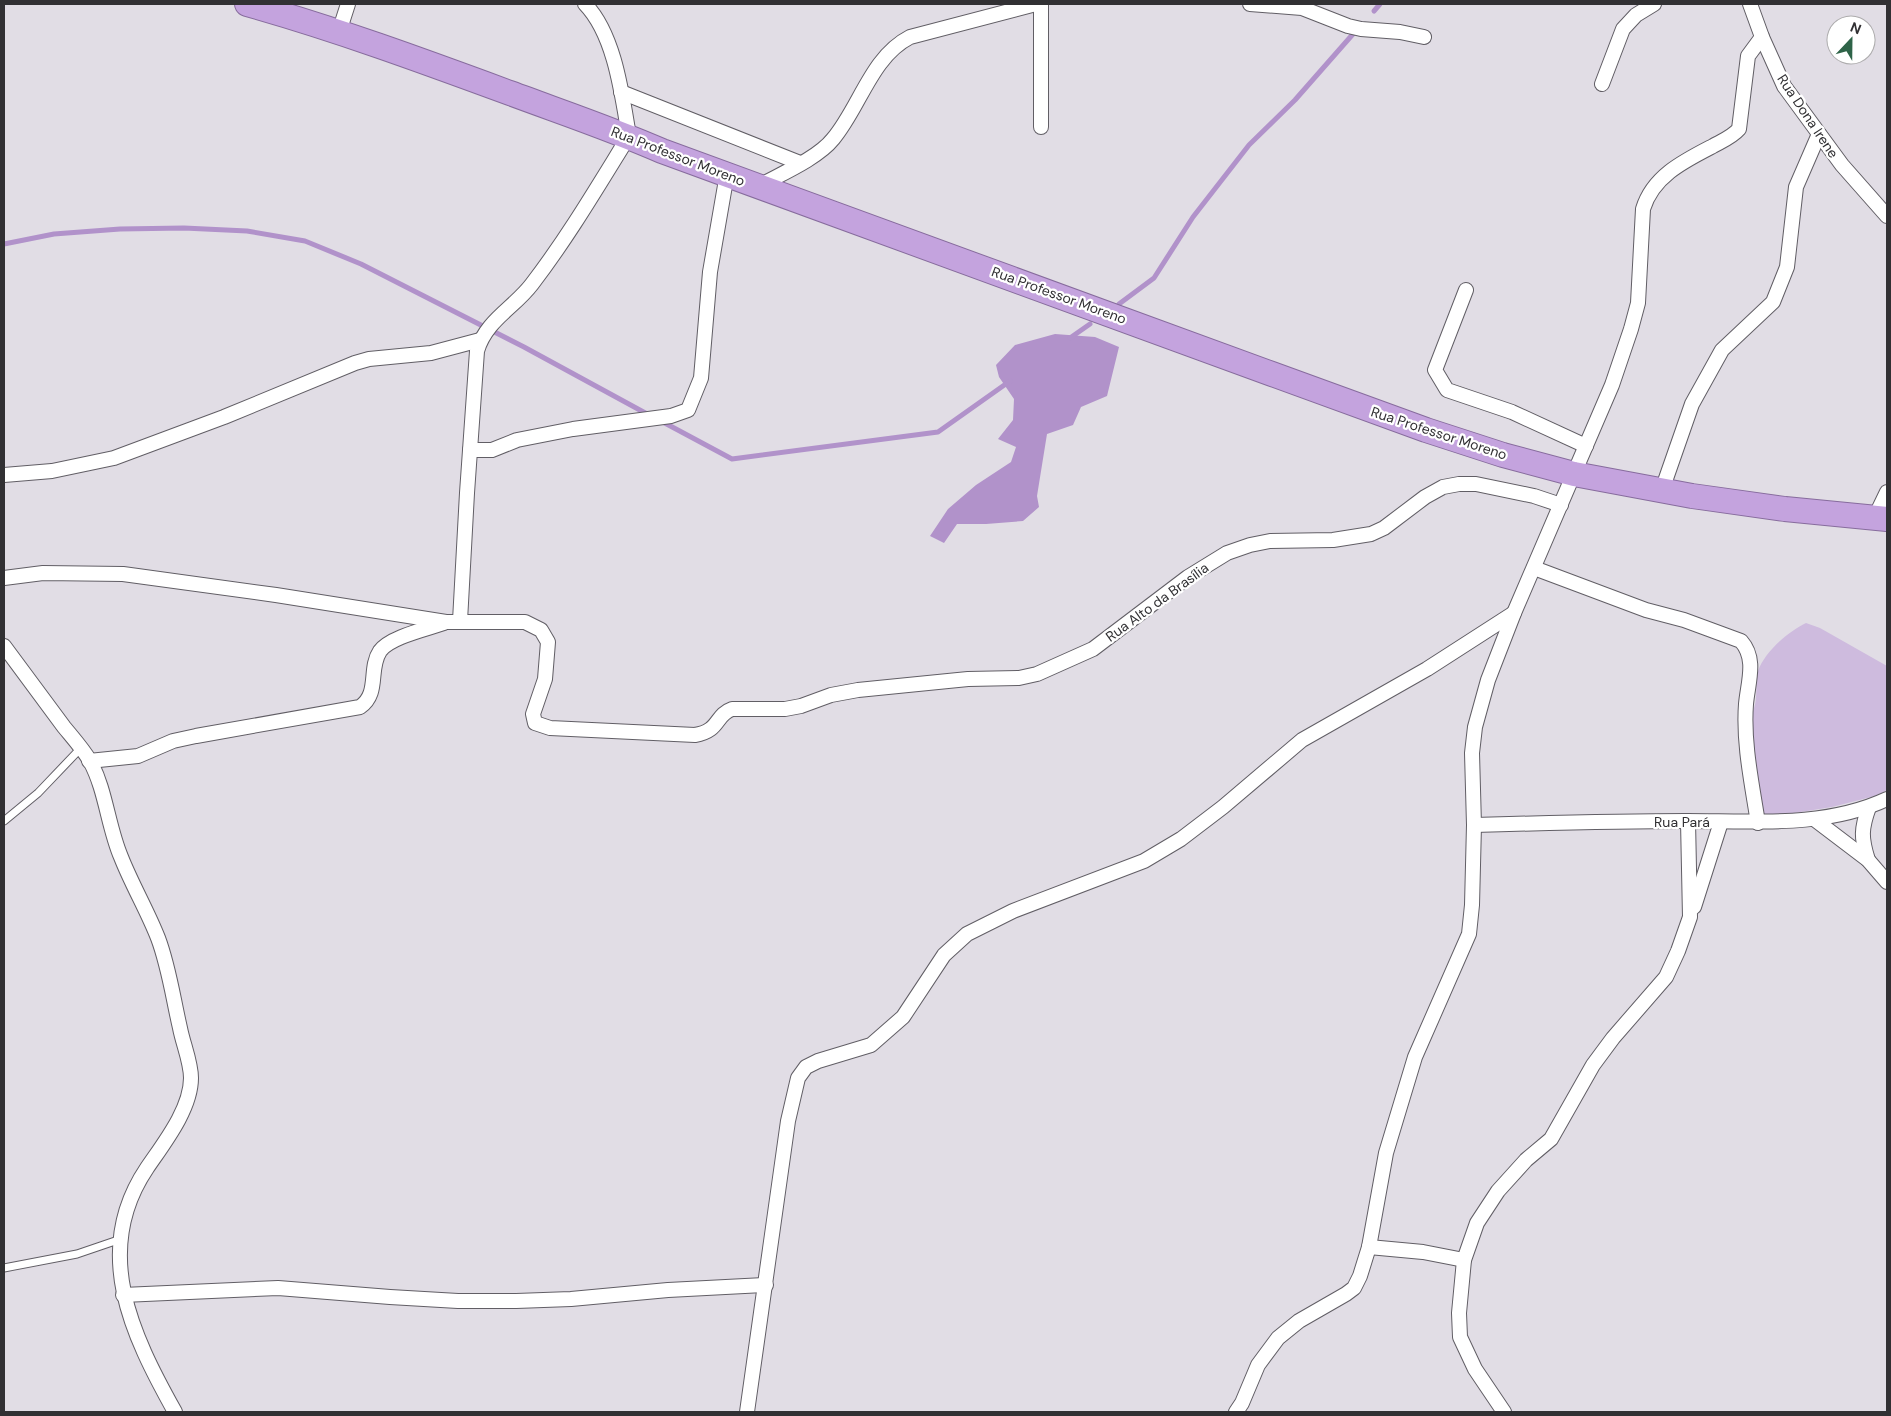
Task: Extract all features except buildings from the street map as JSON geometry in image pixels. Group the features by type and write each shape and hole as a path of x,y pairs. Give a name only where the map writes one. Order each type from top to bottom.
{"highway":[{"name":"Rua Professor Moreno","path":"247,4 339,32 437,66 1426,430 1503,455 1574,474 1662,490 1785,509 1881,519"}],"street":[{"path":"339,32 348,4"},
{"path":"4,578 43,573 123,574 276,595 446,622 460,621 477,351 480,340 498,317 531,286 588,203 629,136 621,92 610,49 600,26 585,4"},
{"path":"759,186 819,152 832,140 851,113 883,58 899,43 910,37 1036,4"},
{"path":"1041,4 1041,127"},
{"path":"1250,4 1302,8 1361,29 1400,32 1424,37"},
{"path":"1602,84 1623,29 1636,15 1654,4"},
{"name":"Rua Dona Irene","path":"1750,4 1762,37 1784,86 1842,165 1887,216"},
{"path":"1236,1412 1242,1404 1258,1365 1278,1338 1300,1321 1328,1306 1354,1288 1360,1276 1369,1247 1386,1153 1415,1057 1469,934 1472,905 1474,825 1472,754 1475,727 1488,680 1514,613 1612,385 1638,303 1643,209 1646,197 1659,179 1739,129 1748,56 1762,37"},
{"path":"621,92 800,162"},
{"path":"1662,490 1692,404 1722,350 1773,302 1787,267 1796,187 1819,134"},
{"path":"470,450 492,450 517,440 573,429 671,416 688,410 701,378 710,272 728,174"},
{"path":"1466,290 1435,370 1447,390 1512,412 1586,446"},
{"path":"4,475 52,471 114,458 224,417 355,363 369,359 431,353 480,340"},
{"name":"Rua Alto da Brasília","path":"460,621 525,622 541,630 548,642 547,662 545,679 532,718 535,723 550,728 695,735 712,729 728,710 742,708 795,708 831,695 858,690 968,679 1019,678 1037,674 1094,649 1188,577 1227,553 1250,545 1270,541 1333,540 1371,534 1384,528 1425,497 1443,487 1459,484 1476,484 1534,496 1561,505"},
{"path":"1881,519 1887,492"},
{"path":"1534,568 1646,610 1684,620 1740,642 1747,648 1750,656 1750,671 1745,727 1758,823"},
{"path":"748,1412 788,1121 798,1078 806,1068 818,1061 871,1045 888,1031 903,1017 944,955 967,934 1013,911 1144,861 1181,839 1223,807 1302,740 1427,669 1514,613"},
{"path":"90,761 138,756 172,741 360,707 371,696 377,657 386,645 394,640 446,622"},
{"path":"4,646 90,761 121,857 158,940 191,1077 188,1097 178,1120 143,1174 128,1205 122,1224 119,1253 122,1295 132,1326 159,1385 174,1412"},
{"name":"Rua Pará","path":"1474,825 1688,821 1758,823 1814,819 1869,807 1887,799"},
{"path":"1868,860 1862,841 1862,832 1869,807"},
{"path":"1814,819 1868,860 1887,882"},
{"path":"1688,821 1690,917"},
{"path":"1504,1412 1475,1369 1460,1337 1459,1313 1464,1260 1477,1223 1498,1191 1526,1160 1551,1139 1593,1065 1613,1038 1666,977 1678,951 1721,822"},
{"path":"1369,1247 1423,1252 1464,1260"},
{"path":"122,1295 278,1288 458,1301 516,1301 766,1285"}],"lane":[{"path":"4,821 38,793 80,749"},
{"path":"4,1268 77,1254 121,1239"}],"shaded area":[{"path":"1055,334 1095,337 1119,347 1107,396 1081,407 1073,425 1047,434 1037,496 1039,507 1023,521 957,524 944,543 930,536 948,509 976,485 1011,462 1016,447 998,439 1013,420 1014,399 999,377 996,365 1015,345"},
{"path":"1806,623 1820,628 1887,666 1887,790 1875,796 1832,807 1788,814 1763,814 1756,778 1752,740 1752,716 1756,700 1757,674 1761,664 1772,649 1792,631"}],"waterway":[{"path":"1374,11 1380,4"},
{"path":"1119,304 1154,278 1193,217 1249,145 1295,100 1353,34"},
{"path":"4,244 54,234 120,229 184,228 247,231 305,241 361,264 524,347 649,415"},
{"path":"1070,338 1090,324"},
{"path":"661,421 732,459 938,432 1010,381"}]}
